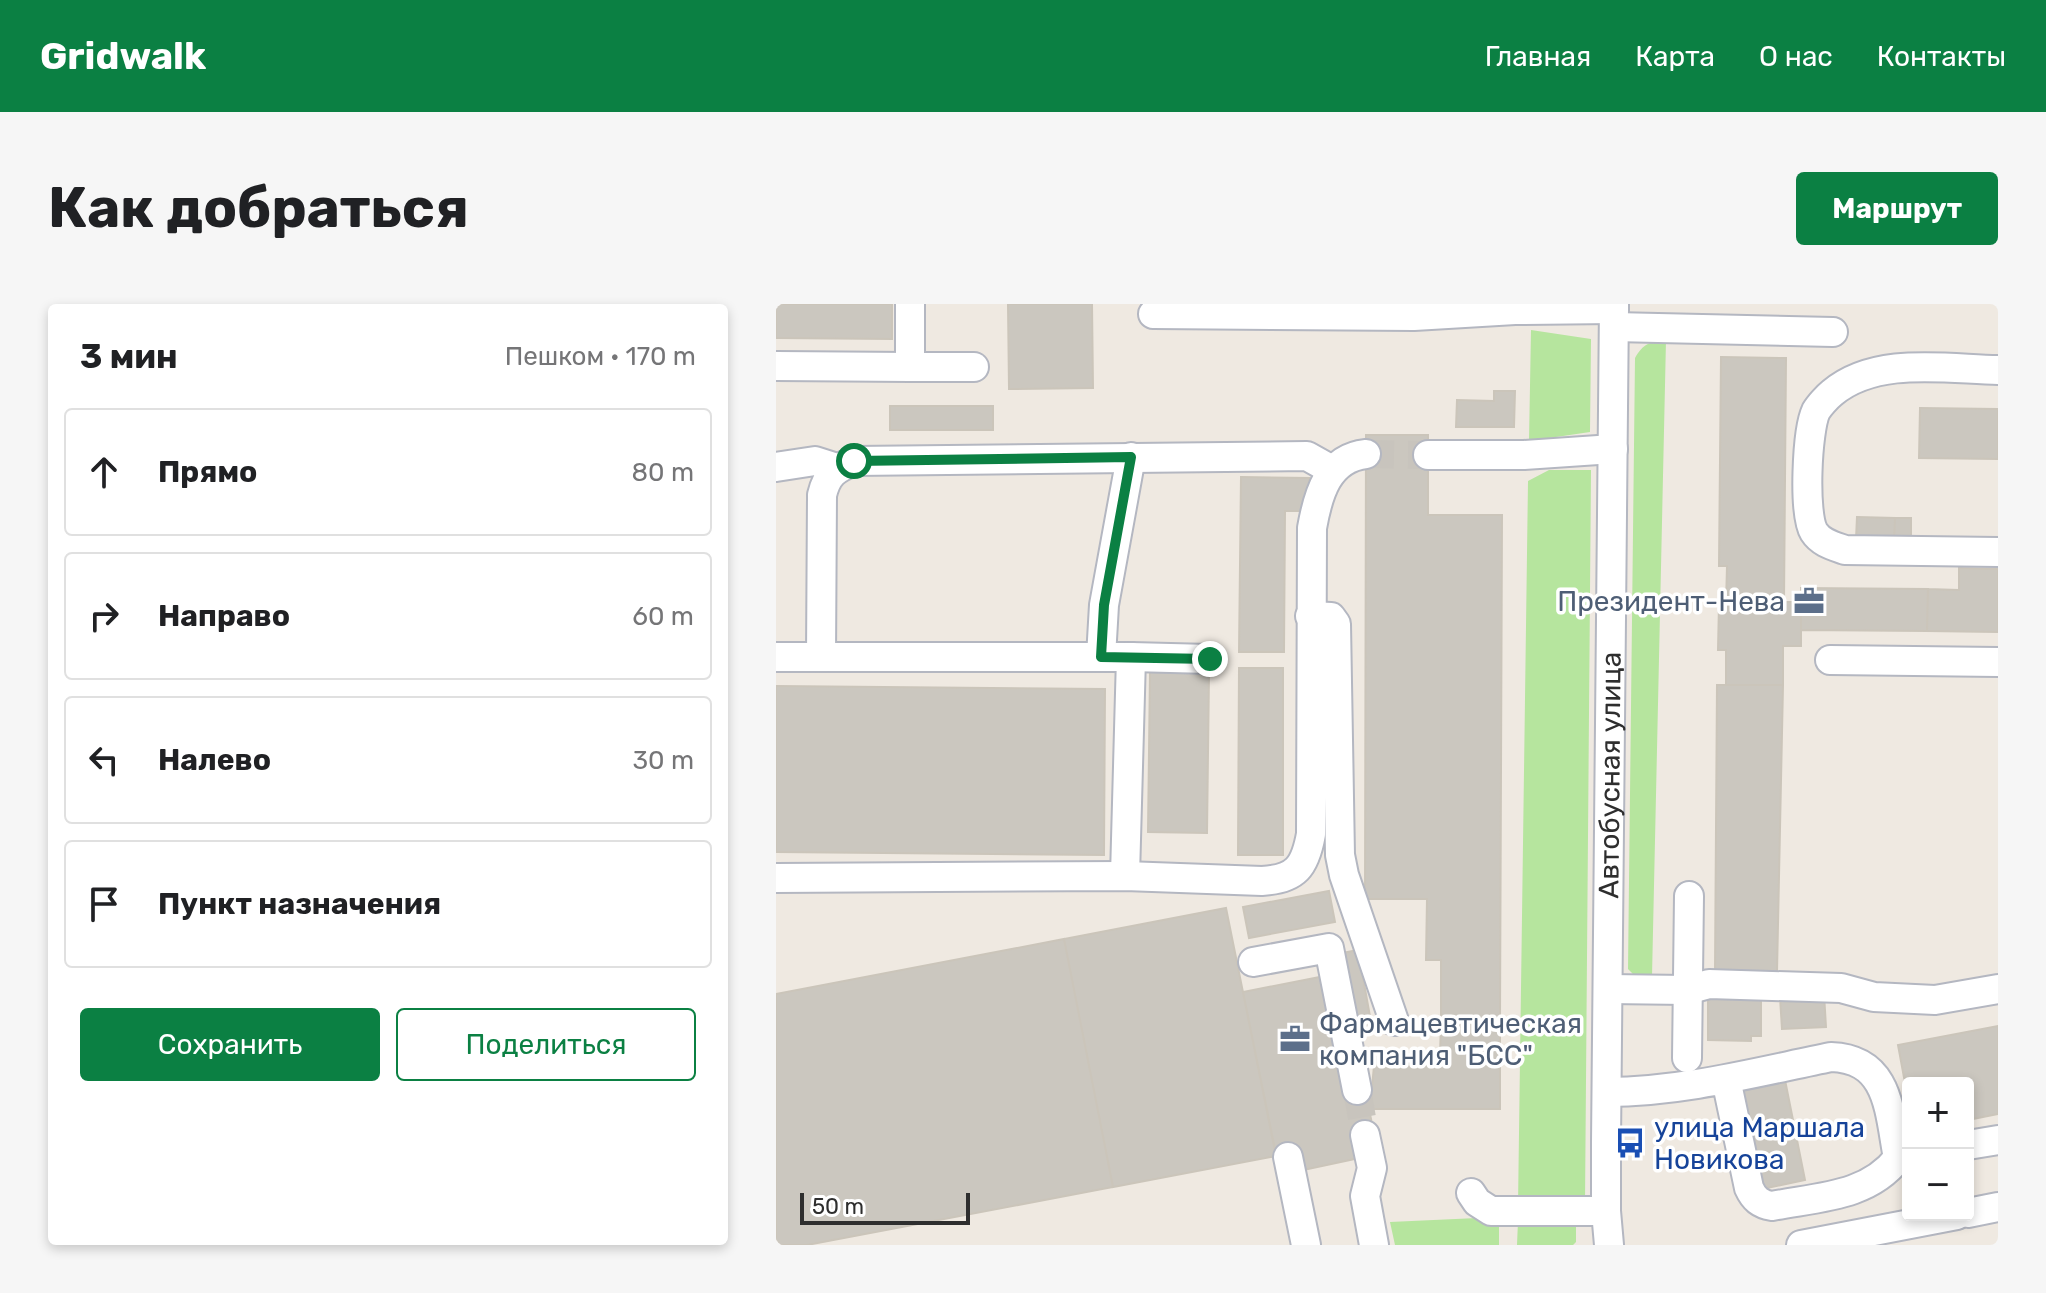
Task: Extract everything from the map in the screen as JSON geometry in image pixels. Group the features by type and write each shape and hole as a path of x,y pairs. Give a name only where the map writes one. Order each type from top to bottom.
{"street":[{"path":"910,304 910,367"},
{"path":"1153,314 1515,310 1614,313 1833,332"},
{"name":"Автобусная улица","path":"1609,1245 1606,1211 1614,313"},
{"path":"776,366 974,367"},
{"path":"1998,370 1901,368 1874,372 1833,392 1816,411 1810,435 1809,513 1814,532 1827,545 1845,550 1998,552"},
{"path":"1428,455 1524,455 1613,449"},
{"path":"776,878 1125,876 1262,881 1291,875 1302,864 1311,834 1312,528 1319,498 1332,470 1353,455 1366,454"},
{"path":"821,657 822,495 826,478 837,468 854,461 1307,456 1332,470"},
{"path":"1101,657 1104,605 1131,457"},
{"path":"776,467 815,461 837,468"},
{"path":"1310,616 1331,617 1336,624 1340,855 1394,1021"},
{"path":"776,657 1210,659"},
{"path":"1125,876 1131,657"},
{"path":"1830,660 1998,662"},
{"path":"1687,1058 1689,896"},
{"path":"1253,962 1329,948 1357,1090"},
{"path":"1608,989 1687,990 1709,984 1831,988 1874,997 1935,1000 1998,989"},
{"path":"1607,1092 1633,1092 1726,1079 1831,1057 1847,1058 1863,1064 1877,1076 1902,1154"},
{"path":"1726,1079 1749,1188 1754,1198 1762,1204 1772,1206 1853,1191 1871,1184 1902,1158"},
{"path":"1365,1135 1372,1168 1365,1196 1374,1245"},
{"path":"1974,1144 1998,1140"},
{"path":"1288,1157 1306,1245"},
{"path":"1471,1193 1477,1202 1491,1211 1606,1211"},
{"path":"1974,1212 1998,1207"},
{"path":"1801,1245 1926,1221"}],"green space":[{"path":"1531,330 1591,339 1590,432 1529,441"},
{"path":"1666,340 1652,977 1636,977 1628,969 1635,358 1648,344"},
{"path":"1549,470 1591,470 1585,1203 1518,1206 1528,481"},
{"path":"1499,1217 1499,1245 1395,1245 1390,1222"},
{"path":"1576,1220 1576,1242 1573,1245 1517,1245 1518,1221"}],"building":[{"path":"776,304 892,304 892,339 776,338"},
{"path":"1008,304 1092,304 1093,388 1009,389"},
{"path":"1721,357 1786,358 1784,602 1801,602 1801,646 1783,646 1783,685 1726,685 1726,650 1718,650 1719,604 1726,604 1727,566 1719,566"},
{"path":"1494,391 1515,391 1514,427 1456,427 1457,400 1494,401"},
{"path":"890,406 993,406 993,430 890,430"},
{"path":"1920,408 1998,409 1998,459 1919,458"},
{"path":"1366,435 1428,435 1428,515 1502,515 1500,1023 1441,1023 1441,960 1426,960 1427,899 1365,899"},
{"path":"1241,477 1309,478 1309,511 1285,511 1284,652 1239,652"},
{"path":"1857,517 1895,518 1894,540 1856,539"},
{"path":"1895,518 1911,518 1911,540 1894,540"},
{"path":"1959,568 1998,569 1998,632 1927,631 1928,589 1959,590"},
{"path":"1801,588 1928,589 1927,631 1801,630"},
{"path":"1239,668 1283,668 1283,855 1238,855"},
{"path":"1150,672 1209,673 1207,833 1148,832"},
{"path":"1717,685 1783,685 1777,972 1715,971"},
{"path":"776,686 1105,689 1104,855 776,852"},
{"path":"1329,891 1335,922 1249,938 1243,907"},
{"path":"1226,908 1276,1156 1113,1187 1064,939"},
{"path":"1064,939 1113,1187 807,1245 776,1245 776,994"},
{"path":"1358,950 1371,1022 1357,1033 1342,953"},
{"name":"Фармацевтическая компания \"БСС\"","path":"1325,976 1349,1092 1372,1087 1370,1114 1374,1134 1359,1158 1299,1171 1277,1159 1243,992"},
{"path":"1708,993 1761,993 1761,1036 1751,1036 1751,1041 1708,1040"},
{"path":"1824,994 1826,1027 1782,1029 1780,997"},
{"path":"1441,1023 1500,1023 1500,1109 1370,1109 1375,1055 1440,1055"},
{"path":"1998,1026 1998,1114 1974,1119 1974,1077 1904,1077 1898,1045"},
{"path":"1785,1080 1805,1180 1762,1189 1741,1089"}],"tunnel":[{"path":"1366,454 1428,455"},
{"path":"1357,1090 1365,1135"}],"place":[{"name":"Президент-Нева","path":"1809,601"},
{"name":"Фармацевтическая компания \"БСС\"","path":"1295,1039"},
{"name":"улица Маршала Новикова","path":"1630,1143"}],"route":[{"path":"854,461 1131,457 1104,605 1101,657 1210,659"}]}
